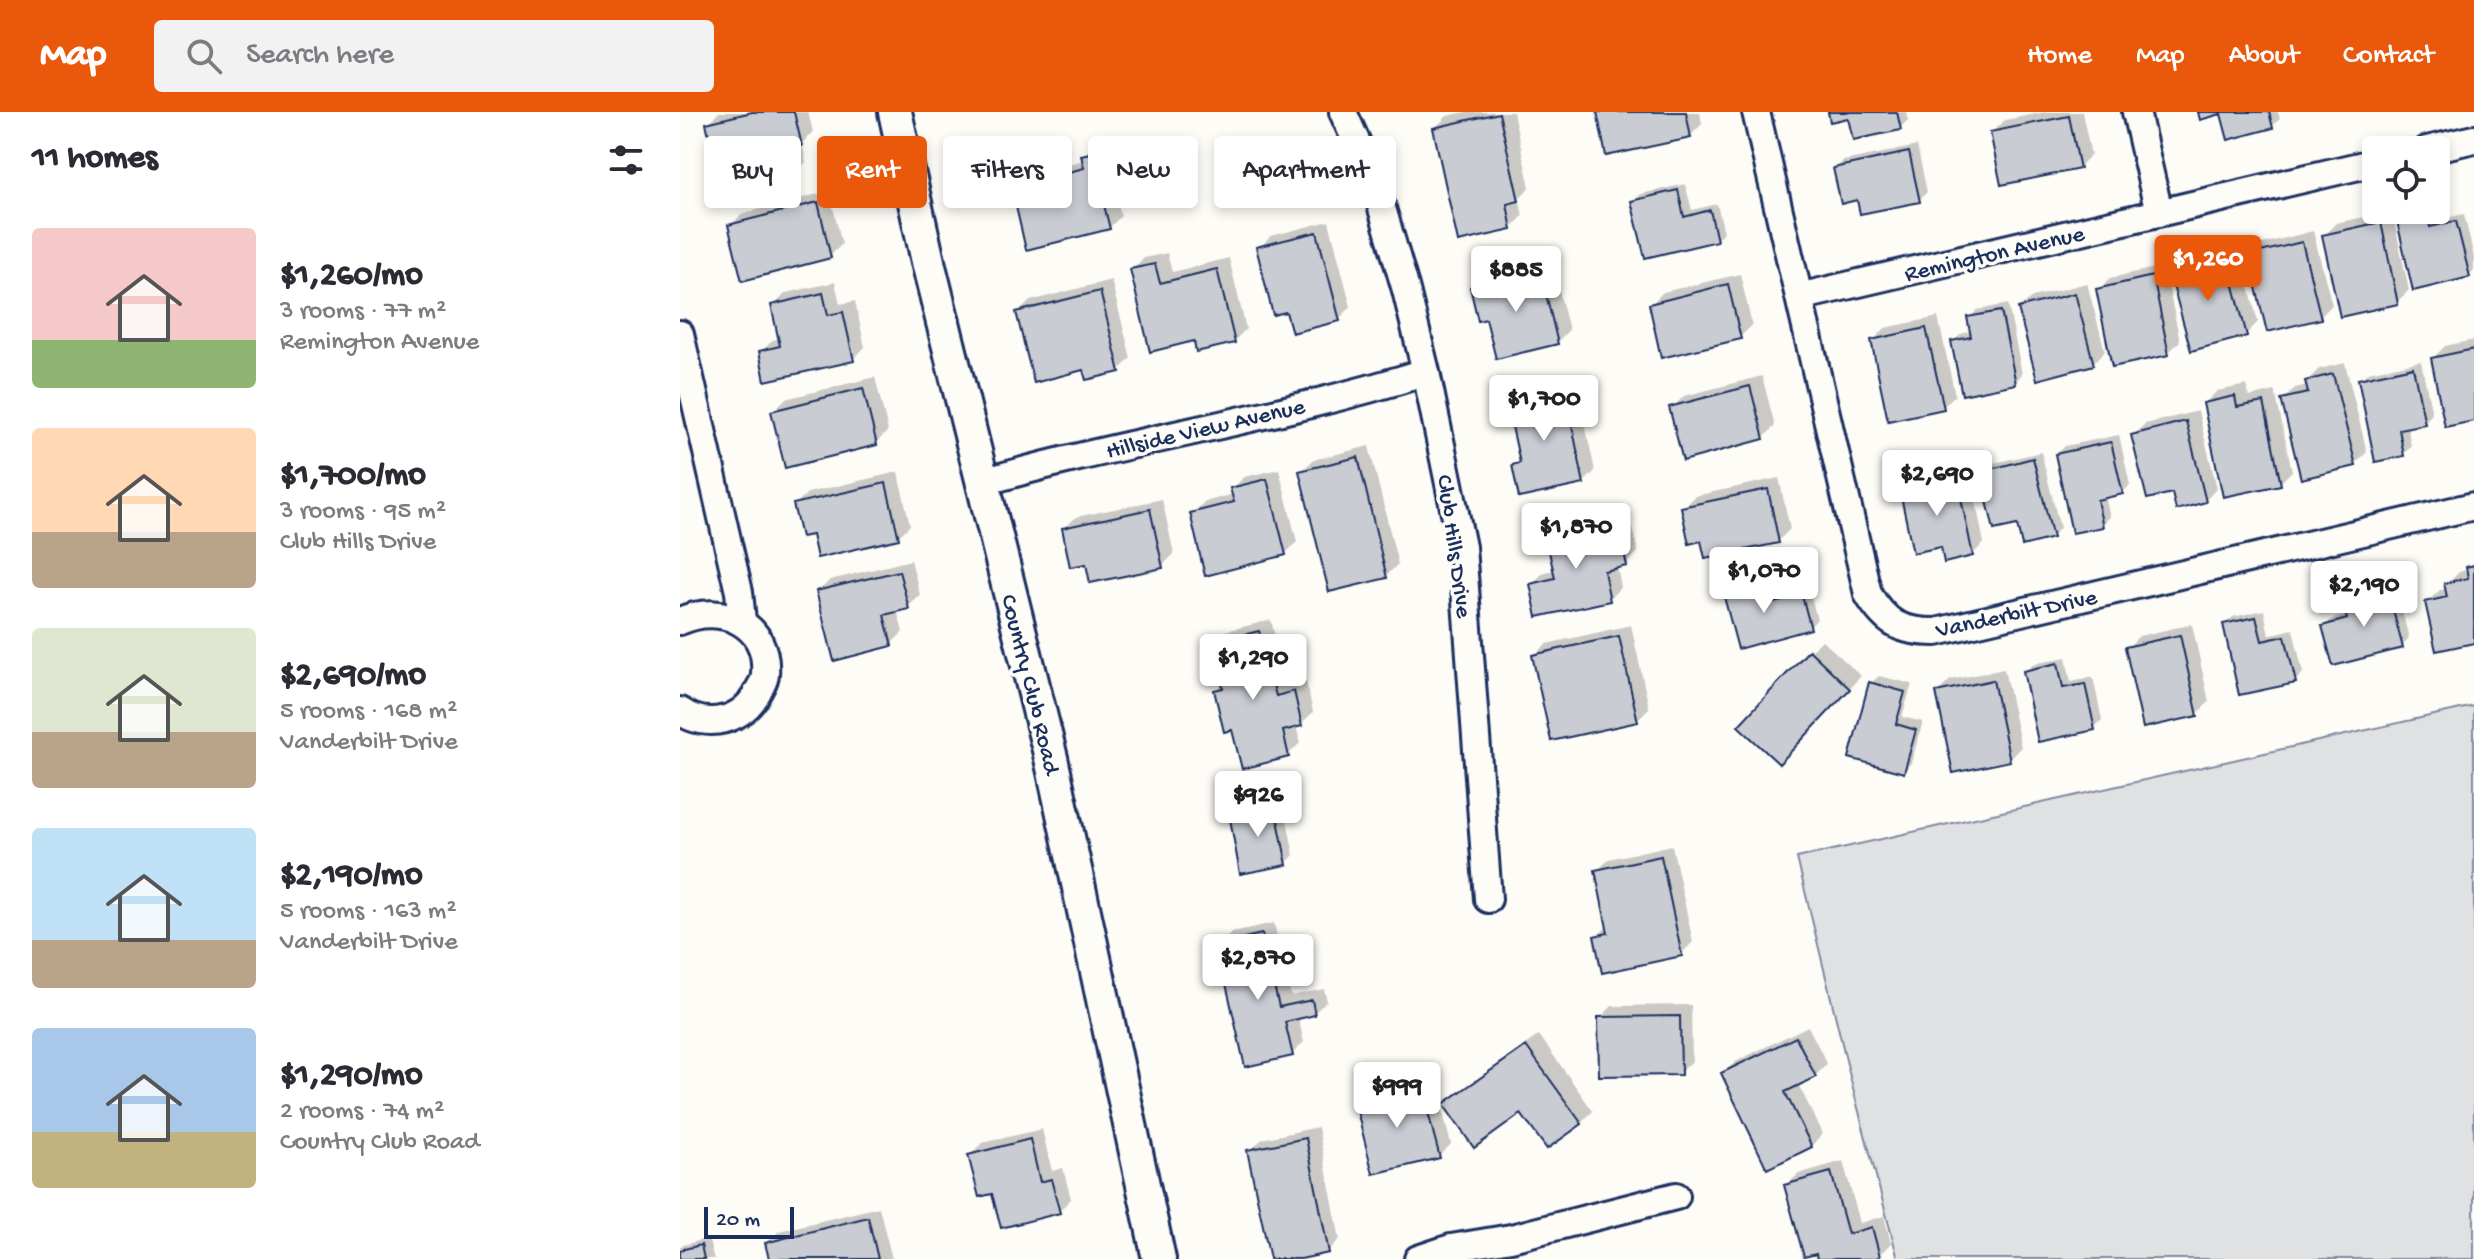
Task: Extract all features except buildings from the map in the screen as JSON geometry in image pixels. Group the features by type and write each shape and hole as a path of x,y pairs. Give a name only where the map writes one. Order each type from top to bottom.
{"street":[{"name":"Country Club Road","path":"895,112 929,266 1051,758 1159,1259"},
{"name":"Club Hills Drive","path":"1343,112 1374,181 1406,290 1462,547 1488,899"},
{"name":"Vanderbilt Drive","path":"1756,112 1868,594 1878,612 1894,625 1914,632 1936,632 2474,506"},
{"path":"2136,112 2159,213"},
{"path":"2450,145 2474,139"},
{"name":"Remington Avenue","path":"1799,297 2362,165"},
{"path":"680,334 739,592 742,621"},
{"name":"Hillside View Avenue","path":"983,482 1064,459 1360,393 1426,372"},
{"path":"680,621 712,612 742,621 762,645 766,677 752,705 725,721 693,720 680,711"},
{"path":"1418,1259 1451,1248 1505,1239 1676,1196"}],"shaded area":[{"path":"2474,706 2474,1259 1898,1259 1797,858"}]}
